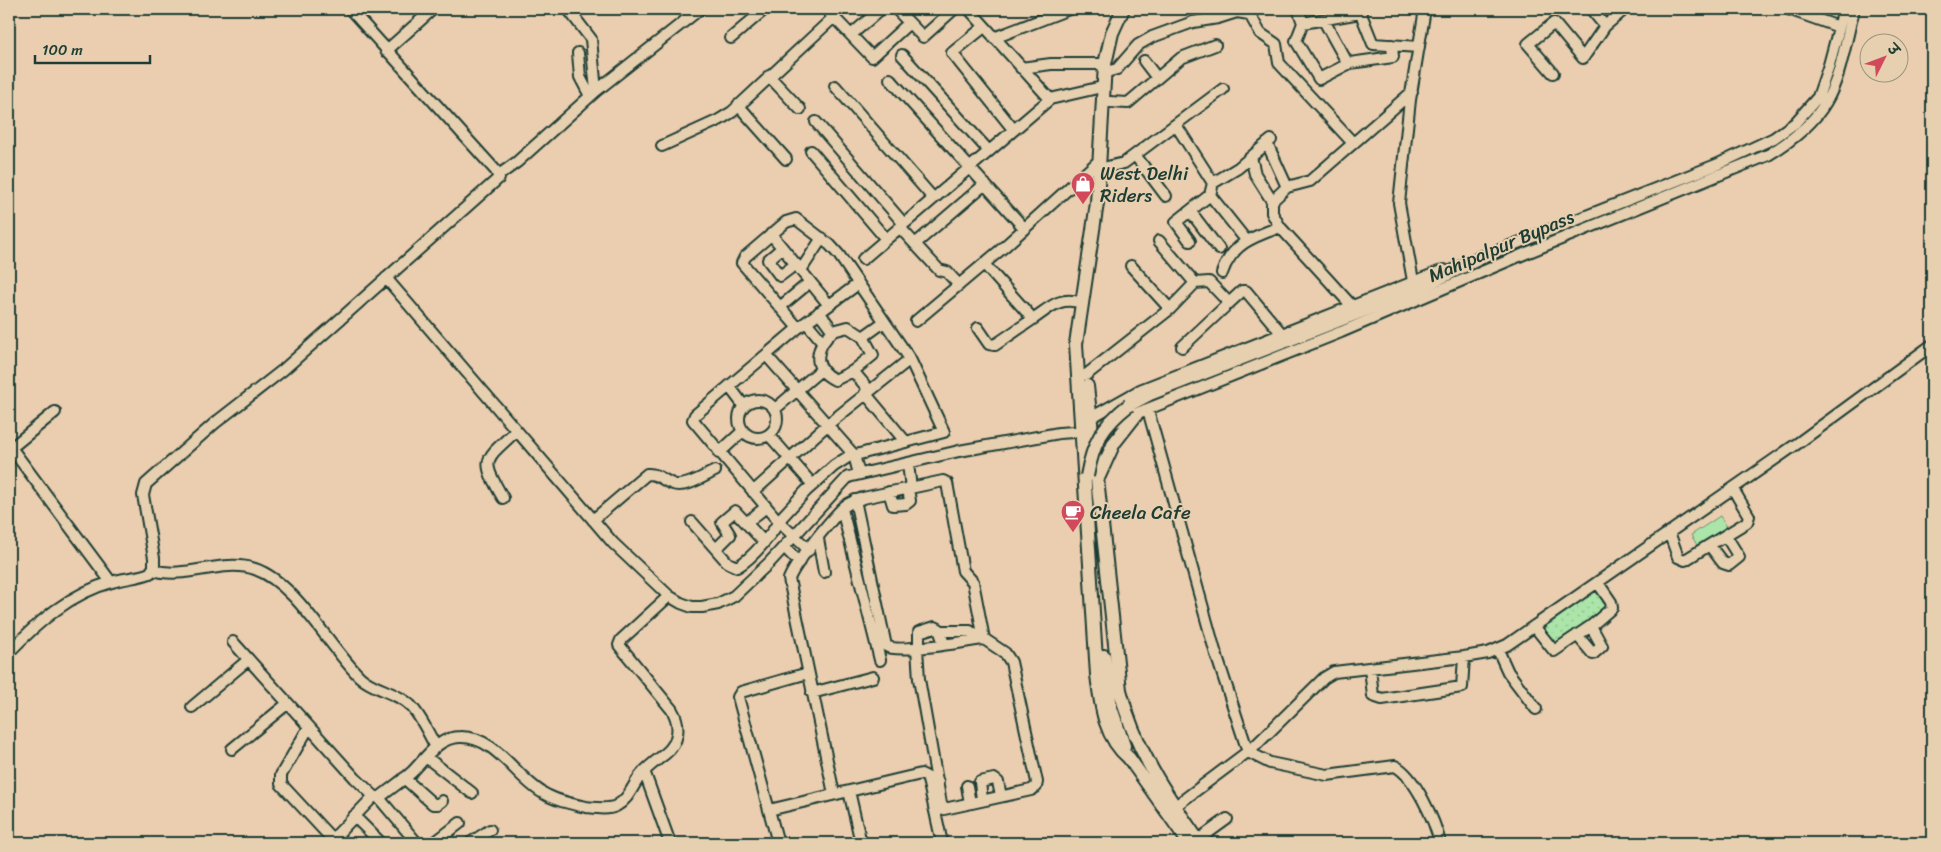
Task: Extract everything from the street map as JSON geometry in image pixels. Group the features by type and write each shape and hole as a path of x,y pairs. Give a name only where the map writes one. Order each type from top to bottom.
{"main road":[{"path":"1122,9 1112,34 1108,67 1109,102 1104,164 1085,334 1087,426 1086,532 1101,704 1109,731 1117,748 1129,758 1196,842"},
{"path":"1129,9 1118,34 1102,87 1104,164 1076,351 1087,426 1092,478 1108,693 1116,724 1129,758"},
{"path":"1196,842 1151,770 1134,737 1120,690 1092,478 1091,453 1100,435 1112,418 1132,410 1150,394 1409,293 1482,257"}],"street":[{"path":"350,9 499,175"},
{"path":"386,50 433,9"},
{"path":"568,9 591,39 593,94"},
{"path":"153,570 154,558 143,495 146,484 215,423 283,370 490,189 497,182 499,175 517,162 685,13 700,9"},
{"path":"731,38 765,9"},
{"path":"826,9 872,57 909,22"},
{"path":"851,35 881,9"},
{"path":"896,9 923,37 954,9"},
{"path":"969,9 1050,98"},
{"path":"994,38 1069,9"},
{"path":"1207,9 1210,20"},
{"path":"1298,9 1303,23 1296,41 1319,79 1348,64 1393,57 1392,45"},
{"path":"1413,281 1399,203 1412,92 1425,9"},
{"path":"1591,9 1605,26"},
{"path":"1554,73 1528,44 1554,23 1583,58 1605,26 1625,9"},
{"path":"1788,9 1839,27"},
{"name":"Mahipalpur Bypass","path":"1087,426 1140,390 1413,281 1482,257 1716,165 1774,138 1795,123 1818,97 1830,65 1844,9"},
{"name":"Mahipalpur Bypass","path":"1087,426 1132,410 1148,410 1768,155 1799,134 1826,105 1835,86 1854,9"},
{"path":"1021,68 1058,64 1120,66 1142,41 1187,24 1251,10 1260,33 1276,44 1279,63 1353,143"},
{"path":"1303,23 1359,11 1373,44 1419,46"},
{"path":"662,146 719,120 738,105 834,17"},
{"path":"1323,19 1348,64"},
{"path":"984,27 952,53 1012,129"},
{"path":"1109,102 1128,103 1184,56 1215,44"},
{"path":"578,53 581,82 593,94"},
{"path":"902,55 988,150"},
{"path":"1144,61 1157,78"},
{"path":"769,76 800,109"},
{"path":"890,79 1025,229"},
{"path":"835,86 933,198"},
{"path":"862,259 886,239 904,228 933,198 1050,98 1102,87"},
{"path":"916,321 1104,164 1124,163 1223,89"},
{"path":"1272,201 1287,187 1310,181 1412,92"},
{"path":"738,105 786,160"},
{"path":"816,122 904,228 915,244 939,270 947,272 959,285"},
{"path":"1176,125 1213,184"},
{"path":"1190,241 1176,223 1210,195 1213,184 1251,158 1269,142 1287,187"},
{"path":"811,152 886,239"},
{"path":"1135,156 1166,196"},
{"path":"1251,158 1255,174 1272,201 1272,213 1280,227 1352,306"},
{"path":"915,244 985,184"},
{"path":"1210,195 1246,240"},
{"path":"1190,210 1220,249"},
{"path":"692,522 728,563 737,567 813,485 839,462 854,455 944,432 910,359 839,255 803,223 793,219 771,234 745,257 742,263 780,307 822,341"},
{"path":"1222,273 1229,258 1246,240 1280,227"},
{"path":"771,234 830,305"},
{"path":"782,248 768,260 780,276 798,267 822,238"},
{"path":"1159,241 1195,284"},
{"path":"984,264 1033,319"},
{"path":"1132,266 1170,309"},
{"path":"386,278 622,553 669,596 681,604 692,607 702,607 727,600 746,586 794,537 843,482 859,474 959,451 1059,434 1087,426"},
{"path":"780,307 810,282"},
{"path":"1086,375 1170,309 1195,284 1209,282 1228,303"},
{"path":"809,550 779,522 693,420 695,415 802,325 858,284"},
{"path":"1182,347 1242,291 1246,291 1282,334"},
{"path":"978,328 989,344 995,345 1062,300 1082,303"},
{"path":"819,312 833,331"},
{"path":"863,337 884,322"},
{"path":"848,327 863,337 873,355 854,371 834,380 822,369 817,357 822,341 833,331 848,327"},
{"path":"1174,807 1248,752 1329,675 1340,671 1464,657 1498,650 1733,489 1932,345"},
{"path":"766,355 854,455 859,474"},
{"path":"753,492 827,425 910,359"},
{"path":"775,409 822,369"},
{"path":"854,371 867,392 905,441"},
{"path":"729,386 744,406"},
{"path":"762,400 775,409 776,425 769,435 752,437 743,431 739,416 744,406 749,402 762,400"},
{"path":"1148,410 1216,651 1248,752 1270,763 1327,775 1395,766 1402,770 1411,780 1428,812 1440,843"},
{"path":"54,412 10,446 112,582"},
{"path":"503,498 490,474 487,463 490,456 516,431"},
{"path":"719,453 743,431"},
{"path":"769,435 813,485"},
{"path":"889,492 892,505 906,504 910,501 908,464"},
{"path":"593,520 647,474 654,474 680,486 715,471"},
{"path":"834,794 789,585 792,572 842,509 856,500 943,481 947,483 963,571 973,582 982,639"},
{"path":"1669,532 1678,557 1685,560 1726,536 1749,520 1733,489"},
{"path":"856,500 886,646"},
{"path":"746,523 766,506"},
{"path":"842,509 880,664 880,653 886,646"},
{"path":"716,549 729,537 722,523 734,512 737,512 763,541"},
{"path":"1710,546 1723,564 1729,565 1739,557 1726,536"},
{"path":"818,539 824,572"},
{"path":"784,547 799,562"},
{"path":"9,652 50,614 74,598 112,582 146,574 153,570 177,573 212,568 248,567 276,580 362,678 399,696 409,704 417,713 436,747"},
{"path":"1534,626 1554,651 1578,635 1612,608 1611,602 1598,583"},
{"path":"332,839 354,816 376,797 404,778 436,747 457,737 479,741 498,752 518,774 542,793 564,802 597,808 613,807 626,799 644,771 674,746 678,729 676,716 621,648 619,642 669,596"},
{"path":"1578,635 1593,654 1602,646 1591,626"},
{"path":"939,810 1032,790 1036,787 1037,782 1011,662 1005,653 970,631 939,631 935,628 921,630 919,634 918,679 939,810 942,843"},
{"path":"939,631 944,644"},
{"path":"886,646 892,649 918,648 982,639"},
{"path":"233,642 417,843"},
{"path":"1498,650 1508,672 1536,709"},
{"path":"1370,668 1373,696 1382,699 1400,697 1462,687 1464,657"},
{"path":"192,707 248,660"},
{"path":"778,843 738,696 741,692 808,673"},
{"path":"812,692 873,678"},
{"path":"232,749 288,704"},
{"path":"309,727 281,775 281,784 332,839 344,843"},
{"path":"426,757 472,794"},
{"path":"644,771 670,843"},
{"path":"768,810 922,774 934,783"},
{"path":"404,778 433,804 438,804 442,801"},
{"path":"982,800 979,784 987,780 996,779 1001,796"},
{"path":"967,786 970,803"},
{"path":"849,791 861,843"},
{"path":"354,816 381,843"},
{"path":"1196,842 1227,819"},
{"path":"434,843 460,823"},
{"path":"470,843 490,830"}],"green space":[{"path":"1720,516 1729,530 1700,550 1691,535"},
{"path":"1592,590 1596,591 1606,606 1603,610 1550,646 1540,626"}],"place":[{"name":"West Delhi Riders","path":"1083,205"},
{"name":"Cheela Cafe","path":"1073,533"}]}
